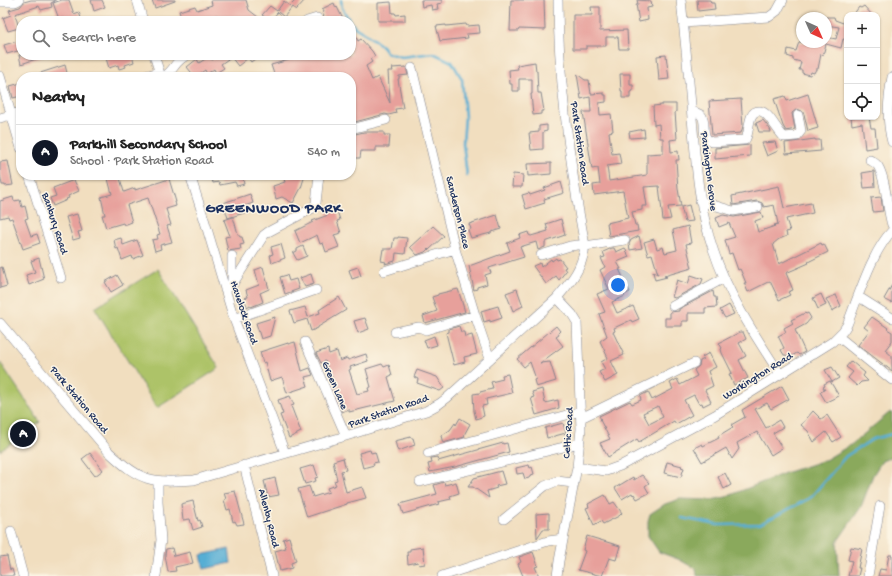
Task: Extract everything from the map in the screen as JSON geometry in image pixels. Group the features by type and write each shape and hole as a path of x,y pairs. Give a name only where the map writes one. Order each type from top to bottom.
{"street":[{"path":"0,2 15,2 19,0"},
{"path":"137,0 142,16"},
{"name":"Park Station Road","path":"0,323 108,452 125,467 138,475 158,481 194,480 346,436 433,408 447,398 557,298 580,268 585,245 565,120 559,64 558,0"},
{"name":"Parkington Grove","path":"681,0 697,184 700,201 710,238 724,278 743,316 780,374"},
{"path":"683,23 769,17 777,11 784,0"},
{"path":"156,60 160,72"},
{"path":"171,72 179,60"},
{"name":"Sanderson Place","path":"412,68 455,249 490,359"},
{"path":"0,76 16,130"},
{"path":"892,77 888,106 888,122 892,142"},
{"path":"691,111 700,114 702,117 704,136 711,142 745,140 748,136 750,118 755,112 759,111 764,113 784,137 797,136 801,131 798,115"},
{"path":"0,118 16,114"},
{"path":"356,128 386,120"},
{"path":"870,160 877,165 883,178 892,225"},
{"name":"Banbury Road","path":"30,180 61,278"},
{"name":"Havelock Road","path":"192,180 228,288 234,319 286,453"},
{"path":"228,288 264,235 274,227 313,208 316,203 318,180"},
{"path":"700,201 733,211 758,207"},
{"name":"Workington Road","path":"577,467 606,471 620,466 715,415 839,337 847,325 873,261 885,239 892,231"},
{"path":"541,254 572,246 625,240"},
{"path":"384,271 455,249"},
{"path":"228,288 232,256"},
{"path":"673,306 724,278"},
{"path":"234,319 316,290"},
{"path":"859,297 892,318"},
{"name":"Celtic Road","path":"557,298 572,314 577,322 581,415 577,467 557,576"},
{"path":"396,332 419,327 426,330 475,315"},
{"path":"839,337 892,380"},
{"name":"Green Lane","path":"305,342 346,436"},
{"path":"428,453 581,415 694,363"},
{"path":"420,482 580,443"},
{"name":"Allenby Road","path":"244,465 272,576"},
{"path":"156,576 161,540 158,481"},
{"path":"504,519 538,491 551,483 557,481 573,483"},
{"path":"868,576 880,506"},
{"path":"11,531 23,576"},
{"path":"442,576 548,541 563,538"}],"green space":[{"path":"158,269 219,368 157,408 95,308"},
{"path":"0,362 40,422 0,451"},
{"path":"892,412 892,457 882,461 873,475 861,507 837,542 839,576 697,576 696,569 678,559 659,552 648,536 648,521 650,514 665,504 680,499 711,500 726,497 785,473 825,460 852,444"}],"water":[{"path":"229,549 231,563 204,569 201,555"}],"building":[{"path":"31,0 55,0 51,3 52,7 41,10 39,6 15,14 16,29 8,31 3,18 11,15 9,10 20,7 24,2"},
{"path":"62,0 69,0 74,14 79,12 80,16 58,16 53,3"},
{"path":"91,0 102,0 105,7 94,11"},
{"path":"152,0 175,0 175,1 155,8"},
{"path":"211,0 246,0 249,10 257,16 180,16 179,11 195,6 197,10 212,5"},
{"path":"296,0 305,0 296,10 292,7 285,16 278,12 274,16 262,15 270,6 277,11 284,1 290,6"},
{"path":"421,0 442,0 442,3 437,4 438,9 432,10 431,5 422,7"},
{"path":"511,0 544,0 545,30 519,29 518,31 510,31"},
{"path":"637,0 651,1 652,7 647,8 648,20 639,22 636,4 638,4"},
{"path":"697,0 710,0 711,3 714,3 715,9 698,11"},
{"path":"391,2 392,13 395,13 396,15 405,14 405,21 378,21 378,3"},
{"path":"334,3 342,16 324,16 322,9"},
{"path":"864,6 869,12 855,12 859,7 861,8"},
{"path":"591,7 600,7 600,31 627,30 628,49 619,49 618,37 606,37 606,46 586,46 586,49 573,49 573,15 592,15"},
{"path":"832,17 834,17 835,20 844,22 844,39 841,48 832,46 832,38 836,39 839,27 832,26"},
{"path":"466,24 467,26 479,25 480,33 467,34 468,38 440,41 436,26"},
{"path":"356,37 358,41 361,39 375,56 370,59 372,62 366,66 372,80 378,77 390,103 388,71 393,71 392,68 406,67 408,75 399,76 398,79 403,108 395,109 396,113 389,115 385,114 356,122 356,72 273,72 271,65 289,60 356,60"},
{"path":"16,41 16,51 7,54 4,45"},
{"path":"797,48 825,48 823,55 821,54 818,69 816,69 814,73 811,72 810,75 802,73 802,70 799,70 801,62 793,60 793,58 787,56 788,49 796,51"},
{"path":"666,55 669,79 659,80 657,56"},
{"path":"20,60 33,60 21,64"},
{"path":"107,60 133,60 134,62 119,69 118,65 109,68"},
{"path":"196,60 199,63 204,60 227,60 221,64 224,68 218,72 216,72 214,69 210,72 206,72 205,70 202,72 191,72 187,67"},
{"path":"233,60 246,60 238,66"},
{"path":"535,62 538,93 541,93 544,111 541,111 541,114 533,115 531,94 532,79 519,79 519,91 512,91 509,70 518,69 517,65"},
{"path":"65,65 67,72 43,72"},
{"path":"577,74 585,80 589,80 591,94 604,93 604,95 606,95 606,102 599,103 600,115 611,114 613,131 609,132 612,154 619,153 621,164 607,166 609,181 647,175 647,154 663,153 663,138 660,138 659,124 654,125 653,106 662,104 676,104 675,112 677,139 670,140 671,152 678,151 679,160 676,160 681,206 668,207 671,219 663,220 659,186 644,187 647,206 642,206 642,210 632,212 638,231 609,236 607,223 628,218 623,191 594,195 593,185 600,184 598,168 592,169 583,112 591,112 590,97 581,99"},
{"path":"620,74 630,74 630,85 633,85 633,91 630,92 630,98 622,98"},
{"path":"16,84 16,97 13,98 10,86"},
{"path":"808,94 818,128 808,131 804,114 802,111 797,109 792,113 795,129 786,131 774,99 785,96 787,101"},
{"path":"741,99 743,126 741,133 712,135 709,101"},
{"path":"763,120 771,132 759,132 756,123"},
{"path":"851,120 870,120 871,128 875,128 877,147 865,149 862,123 852,125"},
{"path":"547,125 547,131 543,132 543,149 531,150 529,133 539,132 539,126"},
{"path":"644,129 645,137 630,138 629,132"},
{"path":"364,132 384,132 384,135 390,135 389,147 376,147 376,151 361,151 360,158 356,158 356,134"},
{"path":"815,139 820,140 821,151 786,154 785,143"},
{"path":"775,142 778,151 767,156 762,143"},
{"path":"750,145 750,156 715,159 715,148"},
{"path":"8,161 13,185 5,186 2,185 0,162"},
{"path":"551,163 551,174 528,176 527,164"},
{"path":"874,171 875,187 864,188 862,173"},
{"path":"513,174 523,175 522,187 512,187"},
{"path":"74,180 79,191 68,196 69,198 66,199 67,200 53,206 50,198 56,196 53,188"},
{"path":"108,180 120,180 124,192 169,180 176,202 176,206 166,209 171,225 167,226 172,242 160,245 161,249 155,251 152,240 158,239 157,235 160,234 148,198 127,205 132,222 106,228 102,215 105,215 101,197 112,194"},
{"path":"212,180 243,180 244,184 237,186 235,182 220,185 219,182 213,183"},
{"path":"284,180 303,180 293,203 282,197 276,199 273,186 285,182"},
{"path":"561,182 564,193 544,199 545,203 526,209 522,195 529,193 530,195 545,190 544,188"},
{"path":"779,186 784,208 811,203 813,213 786,219 790,231 786,232 787,236 779,239 773,244 779,264 821,243 822,245 824,244 828,252 808,262 809,263 786,273 793,290 788,292 790,295 779,300 770,281 748,292 741,271 740,269 738,270 732,253 729,254 725,240 735,237 729,223 719,227 716,218 723,215 734,217 761,212 763,218 755,221 758,232 775,226 774,225 778,224 774,205 764,207 762,203 757,201 733,205 732,196"},
{"path":"250,194 253,203 245,206 247,212 228,218 223,203"},
{"path":"13,197 14,201 20,200 22,207 25,206 28,218 25,219 31,236 37,234 40,243 23,249 12,218 9,219 8,216 0,218 0,201"},
{"path":"881,197 883,211 873,212 871,198"},
{"path":"689,205 693,221 685,222 681,207"},
{"path":"336,208 340,220 337,221 341,233 334,235 339,247 326,252 323,243 320,244 317,235 300,243 295,231 313,222 312,221 328,215 327,211"},
{"path":"77,214 82,231 78,232 80,238 73,240 66,217"},
{"path":"497,215 501,229 471,238 468,230 471,229 469,224"},
{"path":"233,217 238,234 242,237 244,244 240,245 241,249 228,251 225,237 230,236 224,220"},
{"path":"561,219 565,235 545,242 545,247 538,250 536,242 520,247 524,257 489,268 491,273 485,275 487,284 477,287 477,289 474,290 469,266 510,251 507,243 520,238 519,235 528,232 531,236 548,231 546,224"},
{"path":"433,226 444,236 429,250 428,249 417,255 410,247"},
{"path":"688,226 691,243 686,244 692,268 655,280 653,272 658,274 652,254 648,255 644,242 654,239 657,249 663,247 665,253 677,250 673,230"},
{"path":"639,236 642,248 630,250 629,244 631,240"},
{"path":"121,238 123,245 137,240 143,255 133,259 132,256 122,260 118,248 116,249 114,240"},
{"path":"394,238 407,238 405,254 396,253 395,261 385,264 386,262 381,261 383,249 392,249"},
{"path":"281,244 285,258 272,263 270,255 273,254 271,247"},
{"path":"303,246 307,256 297,260 293,253"},
{"path":"614,248 616,252 625,248 629,257 617,262 630,292 612,302 617,313 633,306 639,319 632,322 631,320 614,328 615,331 613,332 624,355 611,361 618,375 605,382 599,372 605,369 601,362 608,358 600,341 607,336 599,314 605,312 597,294 609,289 600,270 605,267 601,258 605,257 603,252"},
{"path":"39,258 44,279 29,285 26,275 35,272 31,261"},
{"path":"556,258 557,260 560,259 566,267 564,268 566,271 559,280 556,276 546,284 533,266 540,263 541,267 551,259 552,261"},
{"path":"2,267 7,286 0,288 0,268"},
{"path":"263,267 269,289 260,293 263,302 247,307 244,298 248,297 246,290 259,285 255,270"},
{"path":"358,267 361,276 352,279 349,270"},
{"path":"311,274 314,284 305,287 300,278"},
{"path":"117,275 123,285 111,292 105,282"},
{"path":"287,275 289,281 296,279 299,289 285,294 280,277"},
{"path":"691,275 703,279 701,284 675,298 672,297 677,280 688,284"},
{"path":"892,285 892,303 884,299"},
{"path":"458,289 465,312 425,323 423,316 437,311 432,297"},
{"path":"517,289 523,306 513,311 506,293"},
{"path":"713,291 714,297 716,297 717,307 705,308 705,313 688,313 688,321 682,321 682,326 665,326 665,318 670,318 670,312 679,311 679,309"},
{"path":"821,294 826,305 818,309 813,298"},
{"path":"836,295 841,306 832,311 826,299"},
{"path":"339,297 346,310 318,328 311,331 307,319 294,323 290,311 305,307 308,317 320,313 319,310"},
{"path":"729,305 734,314 725,318 720,310"},
{"path":"498,306 502,318 490,322 490,320 484,322 481,311"},
{"path":"808,313 811,318 806,324 795,330 805,352 799,355 797,353 790,357 789,355 784,355 781,350 784,348 778,336 786,332 784,328 793,323 791,320"},
{"path":"275,317 270,336 261,339 256,323"},
{"path":"872,317 892,332 892,341 885,350 892,356 892,371 858,345 869,331 864,327"},
{"path":"365,318 369,329 358,333 354,321"},
{"path":"459,326 461,332 464,332 465,337 472,335 477,354 464,357 465,362 454,365 446,333 449,332 449,329"},
{"path":"556,326 560,331 558,333 559,335 556,337 563,346 540,363 550,362 556,381 536,387 534,380 536,379 530,362 524,367 517,359"},
{"path":"740,332 743,332 746,339 739,343 746,356 739,360 748,378 734,385 729,374 732,373 722,353 722,348 719,343"},
{"path":"434,336 437,345 427,348 424,340"},
{"path":"295,342 302,371 310,368 313,375 305,377 308,386 287,393 282,377 270,381 265,362 263,363 260,352"},
{"path":"328,349 329,354 337,351 340,361 366,354 368,361 350,367 351,369 349,370 357,394 369,391 368,388 371,387 366,369 382,364 384,367 389,365 392,375 388,377 395,401 349,412 349,409 342,412 332,388 335,387 325,361 321,363 316,353"},
{"path":"709,353 716,367 708,371 713,386 705,390 711,402 703,406 702,403 699,404 694,395 684,400 692,415 676,424 674,421 639,442 637,439 608,457 600,443 610,439 599,416 630,401 632,404 641,400 640,396 648,392 652,400 673,389 670,383 677,379 680,385 697,376 694,370 699,366 700,361 704,359 702,357","holes":["658,406 663,417 649,424 643,413"]},
{"path":"851,361 865,373 863,376 868,381 861,382 857,386 848,378 853,372 846,367"},
{"path":"832,367 839,378 832,382 825,370"},
{"path":"417,370 437,377 444,388 440,391 417,383 418,379 414,377"},
{"path":"508,374 512,393 486,399 487,405 482,406 484,416 476,419 473,394 492,389 491,382 503,379 502,375"},
{"path":"830,381 839,396 826,402 820,392 825,390 823,387 825,386 824,384"},
{"path":"782,386 789,399 771,409 767,403 755,409 766,428 779,420 783,427 773,433 782,448 771,455 757,432 737,443 739,449 732,459 726,448 702,462 694,448 702,444 703,446 719,438 718,436 733,427 731,425 745,417 742,410"},
{"path":"542,389 545,403 558,400 559,408 536,415 531,398 534,397 532,392"},
{"path":"290,396 294,405 291,406 301,432 289,438 280,415 283,414 278,400"},
{"path":"813,411 821,419 827,415 841,437 833,442 826,432 814,442 808,431 801,425"},
{"path":"460,418 470,424 464,435 465,437 443,443 441,436 450,430 455,423 456,425"},
{"path":"563,423 566,433 547,438 545,428"},
{"path":"411,437 413,438 415,445 398,451 395,441"},
{"path":"507,443 509,452 455,467 430,472 428,464 432,463 431,458 437,457 438,461"},
{"path":"370,450 371,453 375,452 378,462 373,463 374,465 363,468 359,453"},
{"path":"90,453 103,470 95,476 82,459"},
{"path":"343,458 346,470 341,471 346,492 362,487 366,498 307,517 298,489 309,486 313,497 329,492 327,488 336,485 334,481 337,480 333,461"},
{"path":"667,462 682,466 681,467 684,468 681,477 664,473"},
{"path":"314,465 318,477 315,478 316,481 305,484 300,469"},
{"path":"529,465 530,468 532,467 534,474 529,478 525,479 523,473 517,474 516,468"},
{"path":"501,471 505,484 496,486 497,488 487,491 489,498 473,487 468,487 474,478"},
{"path":"725,473 731,485 724,489 718,477"},
{"path":"642,475 649,483 645,486 649,493 637,499 632,493 622,499 615,488 633,477 634,480"},
{"path":"275,478 279,495 268,497 264,481"},
{"path":"444,482 445,485 456,482 459,493 450,496 451,499 438,502 439,504 403,514 400,504 437,494 434,485"},
{"path":"235,491 244,524 237,525 235,521 233,522 230,509 227,510 224,500 226,499 224,493"},
{"path":"605,495 610,504 614,502 622,513 603,524 601,521 594,525 586,508 589,507 588,504"},
{"path":"193,501 198,521 200,520 202,527 193,530 190,519 183,520 181,504"},
{"path":"549,513 549,529 543,529 537,538 536,514"},
{"path":"587,536 620,546 616,560 609,558 602,576 578,570 585,551 583,550"},
{"path":"289,537 296,561 291,563 292,568 280,571 275,551 286,548 283,539"},
{"path":"423,547 425,564 419,565 418,562 408,564 407,552 410,552 410,549"},
{"path":"851,547 862,549 858,576 848,576 852,561 848,560"},
{"path":"172,548 174,556 190,552 193,563 175,567 176,571 168,572 165,555 166,549"},
{"path":"533,552 538,566 535,567 539,576 523,576 518,564 521,562 519,557"},
{"path":"889,555 892,555 892,576 878,576 880,569 886,570"},
{"path":"7,556 10,570 12,569 14,576 0,576 0,557"}],"waterway":[{"path":"341,0 342,8 347,16"},
{"path":"356,28 382,46 387,53 402,57 433,53 452,62 462,79 465,117 463,143 467,176"},
{"path":"682,518 718,525 760,524 810,498 846,456 873,439 892,434"}],"place":[{"name":"Parkhill Secondary School","path":"23,434"}],"district":[{"name":"GREENWOOD PARK","path":"274,207"}]}
